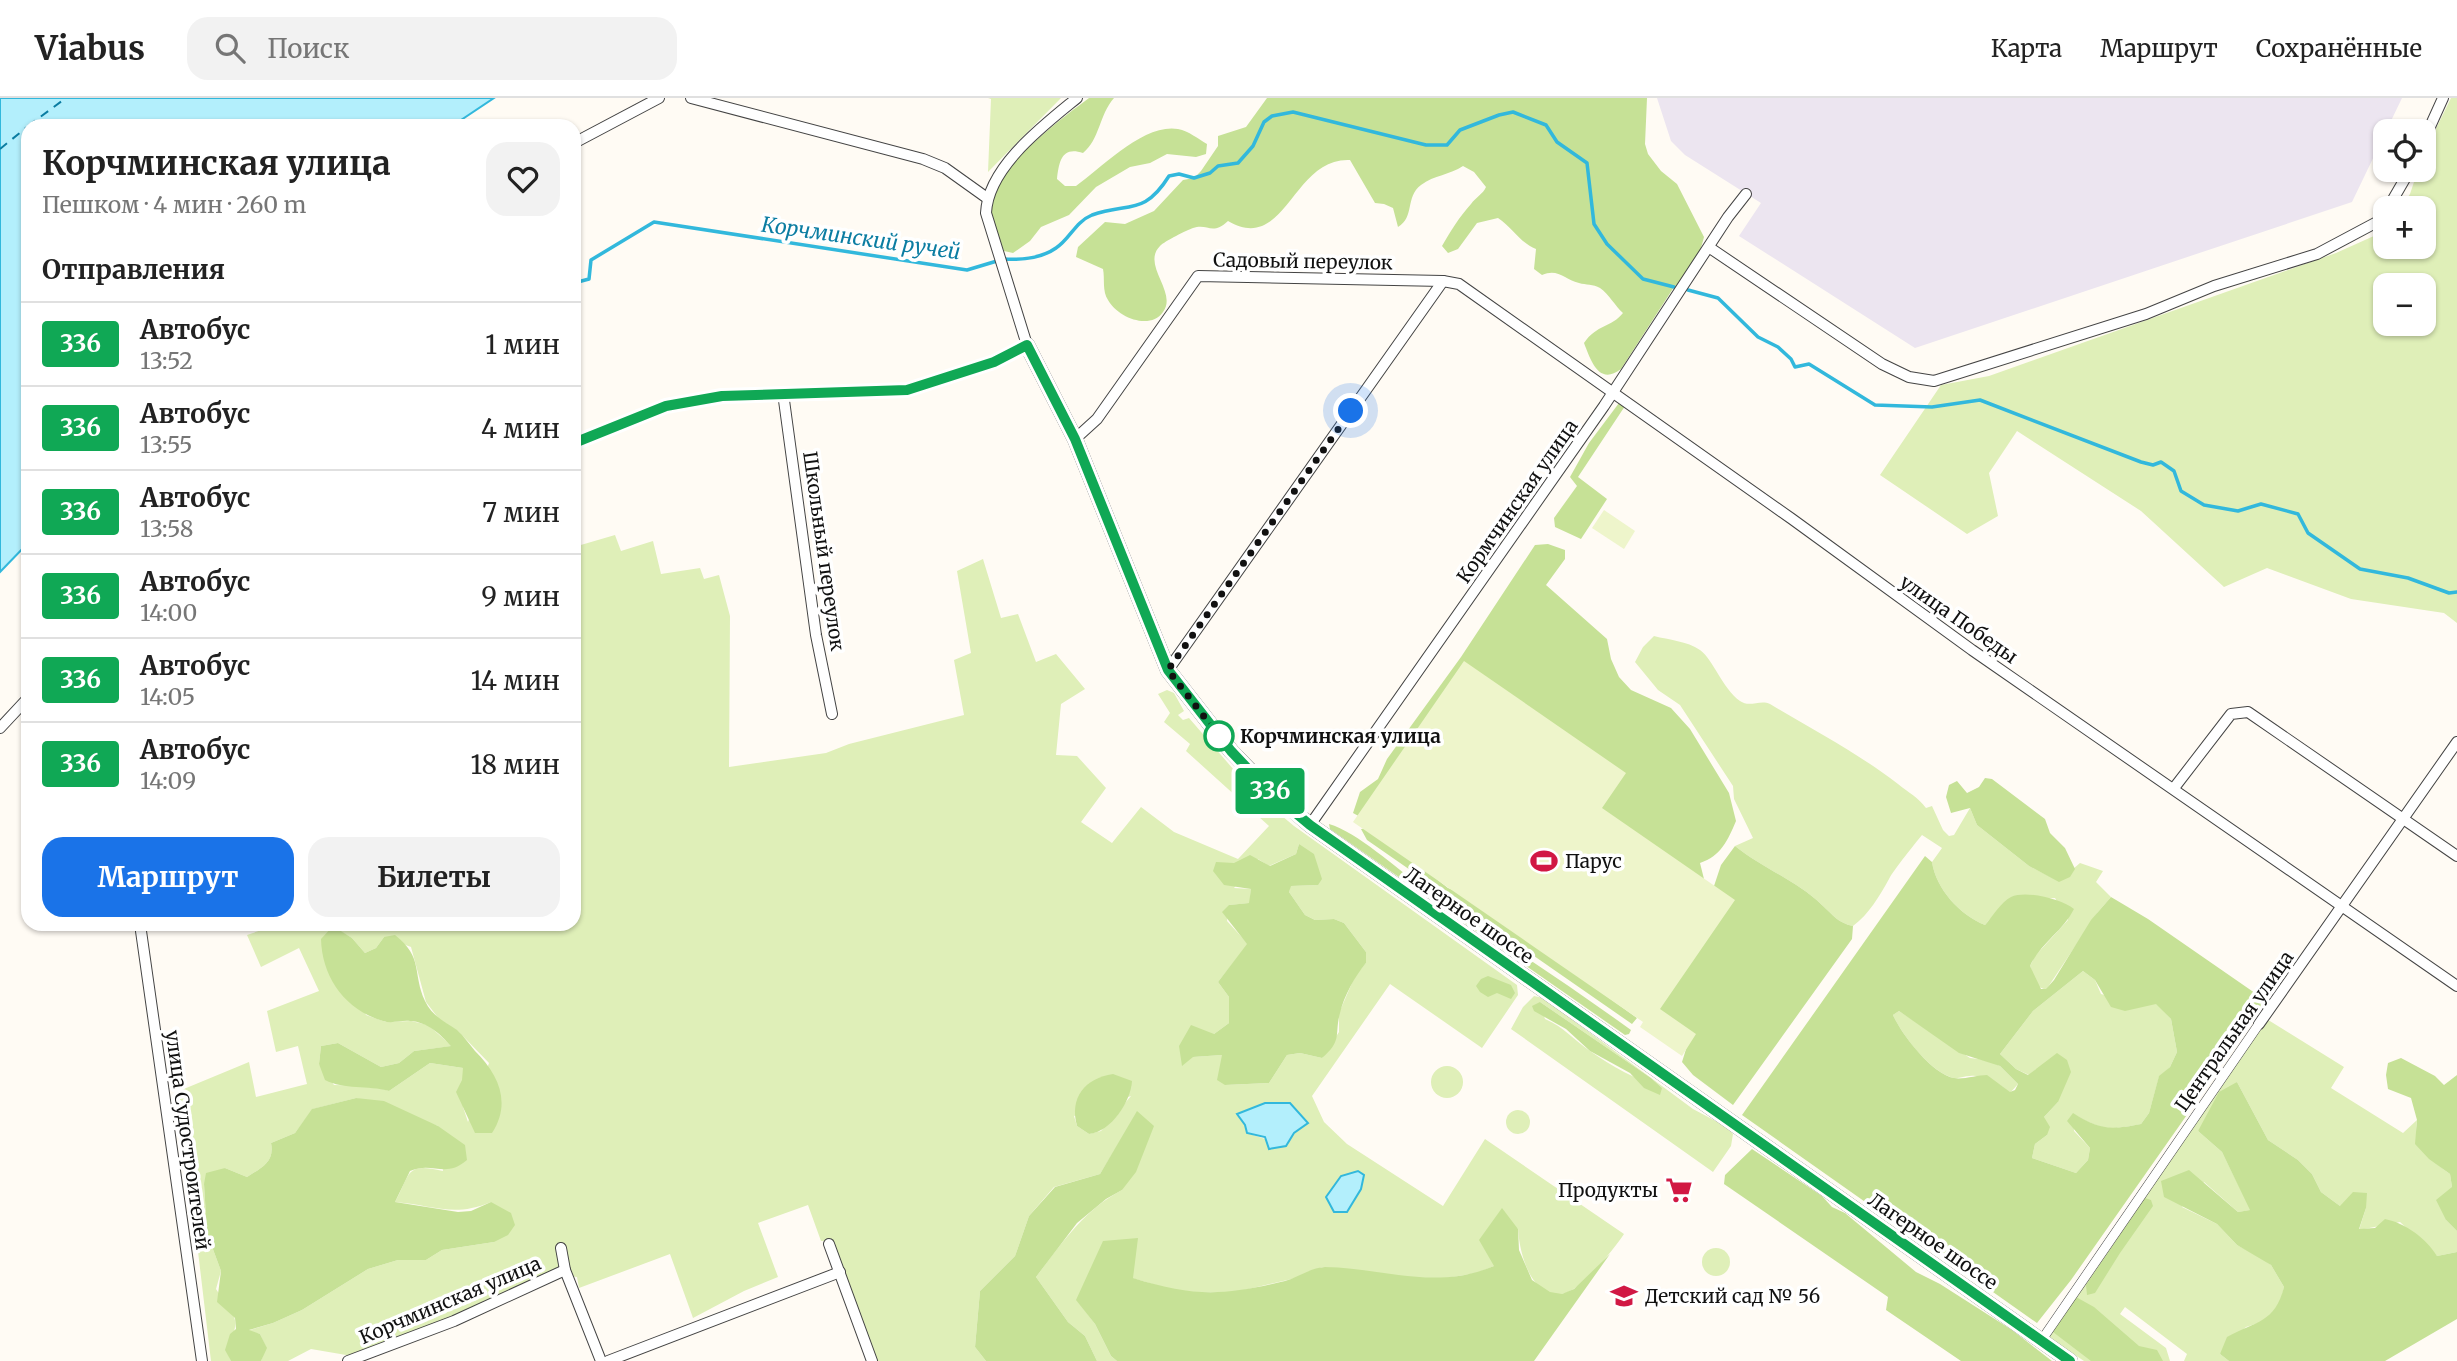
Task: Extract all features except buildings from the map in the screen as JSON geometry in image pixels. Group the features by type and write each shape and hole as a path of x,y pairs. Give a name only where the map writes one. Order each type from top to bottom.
{"street":[{"path":"581,139 659,98"},
{"path":"691,98 923,159 945,168 986,198"},
{"path":"581,440 666,406 722,396 907,390 994,362 1027,345 986,213 986,198 999,175 1038,130 1077,98"},
{"path":"2434,119 2443,98"},
{"name":"Кормчинская улица","path":"1310,825 1613,392 1728,217 1746,194"},
{"path":"1710,248 1882,364 1909,377 1934,381 2146,314 2214,286 2317,254 2373,224"},
{"name":"Садовый переулок","path":"1075,439 1097,419 1198,276 1443,281"},
{"path":"1168,670 1443,281"},
{"name":"улица Победы","path":"1443,281 1459,284 1972,650 2457,986"},
{"name":"Лагерное шоссе","path":"1027,345 1075,439 1168,670 1231,751 1266,788 1310,825 2070,1361"},
{"name":"Школьный переулок","path":"783,393 816,635 832,714"},
{"path":"0,728 21,706"},
{"path":"2174,788 2231,714 2248,712 2457,856"},
{"name":"Центральная улица","path":"2041,1340 2457,741"},
{"name":"улица Судостроителей","path":"141,931 202,1361"},
{"path":"829,1244 872,1361"},
{"path":"561,1248 565,1270 601,1361"},
{"name":"Корчминская улица","path":"348,1361 454,1321 565,1270"},
{"path":"608,1361 839,1272"}],"shaded area":[{"path":"1657,98 2402,98 2392,119 2373,119 2373,158 2352,202 1915,348 1739,236 1761,203 1685,155 1671,141"}],"green space":[{"path":"988,98 1061,98 988,172 991,99"},
{"path":"1089,98 1114,98 1089,147 1083,153 1070,152 1063,157 1057,179 1065,186 1076,186 1124,148 1151,133 1165,129 1178,129 1193,135 1207,144 1206,154 1196,157 1167,154 1150,163 1130,167 1096,187 1069,215 1041,227 1030,241 1013,253 1004,251 991,215 992,199 1000,182 1027,149"},
{"path":"1267,98 1647,98 1645,144 1648,154 1661,171 1677,184 1704,237 1700,251 1694,265 1674,287 1621,369 1607,375 1597,369 1584,343 1594,332 1623,313 1603,291 1557,273 1542,275 1534,269 1536,249 1525,243 1498,218 1477,223 1458,249 1448,253 1442,246 1463,214 1486,187 1474,172 1463,166 1421,185 1413,195 1407,218 1398,227 1393,208 1375,203 1350,160 1330,163 1315,173 1277,216 1263,225 1248,228 1228,221 1218,228 1193,228 1166,241 1155,253 1157,270 1166,296 1163,312 1150,321 1142,321 1119,312 1106,296 1103,269 1076,257 1078,247 1105,222 1125,224 1154,211 1183,180 1194,178 1201,171 1218,146 1218,136 1246,127"},
{"path":"2451,98 2457,98 2457,623 2444,613 2351,599 2267,568 2224,587 2141,511 2017,431 1989,473 1998,516 1967,534 1880,475 1941,385 1989,376 2336,253 2373,236 2373,259 2436,259 2436,196 2409,196 2414,182 2436,182 2436,129"},
{"path":"1619,403 1625,406 1578,477 1607,499 1581,539 1555,527 1554,518 1577,486 1570,477 1589,443"},
{"path":"1604,510 1635,531 1624,549 1592,528"},
{"path":"615,535 621,551 653,541 661,574 700,568 704,579 719,575 730,616 729,767 826,753 849,744 964,715 954,660 971,653 957,571 983,559 1001,618 1018,614 1036,662 1056,654 1085,689 1061,704 1056,755 1077,756 1106,788 1081,822 1112,843 1141,807 1174,832 1238,859 1269,826 1186,751 1190,744 1164,722 1170,713 1158,694 1167,690 1174,693 1184,711 1178,715 1183,720 1189,718 1253,792 1294,826 1517,985 1518,995 1482,1048 1390,984 1312,1096 1324,1122 1347,1144 1443,1206 1485,1139 1624,1234 1587,1278 1562,1294 1542,1289 1534,1281 1524,1260 1518,1228 1494,1266 1477,1273 1434,1280 1322,1267 1296,1278 1236,1292 1180,1292 1132,1278 1077,1300 1095,1324 1111,1356 1117,1361 1097,1361 1085,1336 1068,1322 1036,1277 1085,1217 1122,1190 1138,1112 1100,1174 1054,1187 1029,1216 1015,1256 980,1291 975,1347 986,1361 877,1361 832,1241 821,1241 808,1205 758,1223 778,1277 744,1291 693,1318 670,1254 579,1288 577,1277 558,1275 352,1356 311,1349 288,1361 261,1361 266,1347 260,1334 247,1331 302,1310 368,1269 398,1260 426,1260 442,1250 494,1242 491,1202 478,1207 454,1210 395,1202 407,1177 415,1169 443,1171 438,1126 356,1098 313,1109 295,1133 271,1143 269,1160 247,1177 225,1168 204,1184 207,1233 221,1271 216,1289 232,1312 235,1324 226,1350 231,1361 211,1361 179,1091 249,1062 256,1097 307,1084 298,1046 276,1052 267,1011 319,991 299,948 261,967 247,935 259,931 334,931 366,1015 386,1022 411,1021 428,1025 452,1046 414,1051 399,1063 381,1067 338,1043 321,1046 319,1064 334,1085 373,1086 389,1091 430,1063 463,1068 463,1107 468,1122 489,1063 459,1032 439,1019 426,1002 411,947 384,937 376,948 365,953 352,938 340,931 581,931 581,545","holes":["1299,844 1318,885 1290,886 1289,892 1305,915 1315,920 1334,919 1344,923 1366,952 1366,963 1355,976 1339,1013 1339,1032 1322,1058 1300,1053 1287,1055 1269,1083 1225,1085 1222,1055 1193,1057 1214,1034 1229,1023 1229,997 1218,982 1248,944 1227,921 1229,905 1250,903 1251,889 1234,888 1258,859 1269,866 1296,854","1131,1096 1101,1131 1089,1134 1077,1126 1074,1116","1245,1125 1294,1133 1286,1146 1247,1133"]},
{"path":"1548,544 1565,550 1565,559 1546,585 1607,639 1611,659 1619,677 1631,690 1671,708 1690,729 1729,793 1736,821 1719,852 1700,863 1704,879 1694,882 1364,819 1353,813 1360,792 1378,779 1387,759 1461,657 1535,545"},
{"path":"1654,636 1700,650 1740,701 1748,704 1770,704 1867,762 1913,795 1926,808 1932,806 1943,830 1949,836 1954,835 1970,808 1977,825 2029,866 2059,881 2080,863 2103,871 2096,882 2111,897 2046,990 2037,986 2030,966 2035,956 2068,920 2055,898 2016,902 2000,910 1985,925 1976,921 1958,908 1938,882 1932,862 1942,848 1922,835 1873,905 1853,926 1840,921 1801,888 1735,846 1753,838 1734,799 1733,786 1680,705 1658,690 1635,662 1643,647"},
{"name":"Парус","path":"1464,661 1626,773 1602,808 1735,900 1660,1009 1696,1034 1682,1056 1640,1027 1643,1022 1353,822"},
{"path":"1985,778 1992,779 2045,819 2050,833 2065,848 2075,869 2070,877 2059,882 2029,866 1977,825 1970,808 1951,813 1946,797 1949,785 1957,781 1967,793 1979,787"},
{"path":"1329,824 1364,842 1422,887 1631,1030 1629,1034 1625,1035 1330,829"},
{"path":"1371,828 1448,888 1467,896 1637,1018 1632,1024 1367,840 1361,829"},
{"path":"1299,844 1314,854 1322,879 1318,885 1291,886 1289,892 1305,915 1315,920 1334,919 1344,923 1366,952 1366,963 1344,1000 1337,1037 1329,1052 1322,1058 1300,1053 1287,1055 1269,1083 1225,1085 1217,1080 1222,1055 1193,1057 1182,1066 1179,1046 1191,1025 1214,1034 1229,1023 1229,997 1218,982 1247,944 1222,912 1229,905 1249,903 1251,889 1224,885 1213,871 1216,862 1234,863 1250,855 1270,866 1296,854"},
{"path":"1735,846 1801,888 1840,921 1853,926 1852,939 1733,1105 1693,1075 1682,1062 1687,1046 1654,1009 1707,907 1721,865"},
{"path":"1925,856 1932,862 1938,882 1951,900 1967,915 1985,925 2004,902 2018,895 2044,897 2074,909 2030,966 2041,989 2046,989 2054,980 2091,920 2111,897 2148,919 2265,1000 2221,1063 2204,1081 2203,1092 2071,1280 2037,1323 1742,1115","holes":["2083,971 2095,980 2111,1007 2125,1011 2156,1004 2171,1019 2177,1052 2170,1067 2159,1076 2149,1113 2141,1124 2098,1126 2073,1113 2067,1121 2090,1148 2088,1160 2076,1173 2032,1158 2035,1144 2047,1135 2050,1127 2044,1117 2058,1102 2071,1072 2067,1060 2057,1053 2028,1075 2016,1069 2000,1054 2033,1011","1899,1011 1959,1053 2000,1066 2018,1084 2015,1090 2010,1092 1987,1075 1957,1078 1936,1069 1903,1033 1893,1015"]},
{"path":"328,931 341,931 352,938 365,953 376,948 384,937 395,935 404,943 414,959 421,991 431,1011 462,1035 496,1079 500,1089 501,1110 492,1133 475,1133 456,1092 462,1080 463,1068 430,1063 389,1091 340,1085 325,1080 319,1064 321,1046 338,1043 381,1067 399,1063 414,1051 451,1046 428,1026 410,1021 383,1021 357,1009 331,979 322,953 321,939"},
{"path":"2083,971 2095,980 2101,994 2142,1006 2156,1003 2171,1019 2177,1052 2170,1067 2159,1077 2149,1113 2141,1124 2105,1128 2073,1114 2074,1131 2090,1148 2088,1160 2076,1173 2032,1158 2035,1144 2047,1135 2044,1117 2058,1102 2036,1069 2029,1075 2016,1069 2000,1054 2033,1011"},
{"path":"1488,976 1511,985 1515,993 1511,999 1497,993 1488,997 1480,992 1476,986 1481,979"},
{"path":"1534,996 1543,998 1693,1109 1727,1127 1733,1134 1731,1146 1713,1172 1511,1029 1523,1007","holes":["1540,1002 1662,1088 1624,1072 1590,1051 1545,1019"]},
{"path":"1540,1002 1651,1078 1662,1088 1660,1095 1644,1088 1630,1073 1590,1051 1566,1029 1534,1011 1532,1006"},
{"path":"1899,1011 1970,1058 1987,1060 2000,1066 2018,1084 2010,1093 1986,1078 1956,1078 1945,1075 1927,1061 1903,1033 1893,1015"},
{"path":"2265,1018 2344,1067 2331,1088 2403,1133 2417,1120 2418,1137 2425,1151 2450,1174 2452,1187 2446,1220 2457,1231 2457,1252 2437,1256 2400,1222 2359,1230 2366,1208 2340,1206 2321,1192 2312,1174 2298,1160 2268,1140 2237,1082 2198,1131 2222,1152 2251,1210 2238,1212 2204,1182 2182,1207 2217,1224 2237,1245 2271,1265 2284,1287 2280,1305 2268,1320 2246,1327 2220,1354 2229,1361 2184,1361 2187,1354 2125,1307 2120,1314 2166,1348 2170,1361 2084,1361 2048,1337"},
{"path":"2401,1058 2435,1076 2444,1085 2457,1075 2457,1231 2446,1220 2436,1200 2452,1187 2450,1174 2429,1159 2415,1144 2417,1120 2411,1098 2388,1089 2388,1063"},
{"path":"1447,1066 1458,1071 1463,1082 1458,1093 1447,1098 1436,1093 1431,1082 1436,1071"},
{"path":"1113,1074 1132,1081 1128,1097 1112,1122 1089,1134 1077,1126 1077,1098 1094,1080"},
{"path":"2237,1082 2268,1140 2298,1160 2312,1174 2321,1192 2340,1206 2353,1192 2367,1193 2366,1208 2359,1229 2375,1228 2385,1219 2414,1232 2437,1256 2457,1252 2457,1319 2385,1361 2229,1361 2220,1354 2227,1337 2270,1314 2284,1287 2271,1265 2237,1245 2217,1224 2164,1197 2161,1181 2189,1170 2238,1212 2250,1210 2222,1152 2198,1131 2219,1092"},
{"path":"356,1098 384,1101 438,1126 465,1145 467,1160 459,1166 445,1169 418,1168 410,1171 395,1202 458,1212 471,1211 491,1202 511,1213 515,1225 508,1235 494,1242 442,1250 426,1260 398,1260 368,1269 302,1310 249,1330 260,1334 267,1348 261,1361 231,1361 225,1350 230,1334 236,1329 235,1318 217,1302 221,1271 207,1233 204,1184 206,1173 225,1168 247,1177 269,1160 271,1143 295,1133 312,1109"},
{"path":"1518,1110 1527,1113 1530,1122 1527,1131 1518,1134 1509,1131 1506,1122 1509,1113"},
{"path":"1137,1111 1154,1126 1136,1172 1122,1190 1106,1199 1077,1223 1036,1277 1068,1322 1085,1336 1097,1361 986,1361 975,1347 980,1291 1015,1256 1029,1216 1055,1187 1100,1174"},
{"path":"1752,1149 1822,1196 1832,1207 1845,1213 1916,1272 1940,1284 2012,1330 2052,1361 1961,1361 1886,1310 1888,1297 1724,1184 1725,1175"},
{"path":"2145,1198 2151,1200 2153,1206 2095,1293 2087,1295 2086,1285"},
{"path":"1502,1208 1518,1229 1519,1250 1532,1280 1550,1292 1562,1294 1574,1289 1610,1254 1534,1361 1117,1361 1111,1356 1095,1324 1076,1300 1103,1241 1138,1238 1133,1278 1192,1291 1244,1290 1285,1281 1325,1267 1430,1278 1472,1273 1494,1266 1479,1240"},
{"path":"1716,1248 1726,1252 1730,1262 1726,1272 1716,1276 1706,1272 1702,1262 1706,1252"},
{"path":"2076,1297 2094,1307 2139,1346 2157,1350 2163,1361 2091,1361 2053,1332"}],"water":[{"path":"0,98 494,98 462,119 21,119 21,550 0,572"},
{"path":"1265,1103 1290,1103 1308,1123 1294,1133 1286,1146 1269,1149 1265,1137 1247,1133 1237,1114"},
{"path":"1358,1171 1364,1175 1361,1189 1347,1212 1334,1212 1326,1197 1341,1176"}],"waterway":[{"name":"Корчминский ручей","path":"1004,259 1031,258 1050,251 1061,244 1086,218 1143,202 1152,197 1169,176 1179,174 1194,178 1210,173 1218,166 1238,163 1253,146 1264,122 1272,116 1293,112 1426,145 1447,145 1460,130 1513,112 1546,125 1557,142 1587,163 1594,224 1607,244 1643,279 1674,287"},
{"name":"Корчминский ручей","path":"581,281 589,279 591,260 654,222 967,270 997,261"},
{"name":"Корчминский ручей","path":"1688,290 1718,298 1758,337 1778,347 1791,359 1795,367 1809,364 1875,405 1932,407 1980,400 2141,462 2153,465 2161,462 2174,471 2181,491 2204,505 2238,511 2261,504 2298,514 2308,533 2360,569 2408,578 2449,593 2457,592"}],"ferry route":[{"path":"38,119 66,98"},
{"path":"0,149 21,132"}],"bus line":[{"name":"336","path":"581,440 666,406 722,396 907,390 994,362 1027,345 1075,439 1168,670 1231,751 1266,788 1310,825 2070,1361"}],"place":[{"name":"Корчминская улица","path":"1219,736"},
{"name":"Парус","path":"1544,861"},
{"name":"Продукты","path":"1679,1190"},
{"name":"Детский сад № 56","path":"1624,1296"}],"route":[{"path":"1219,736 1168,670 1351,411"}]}
